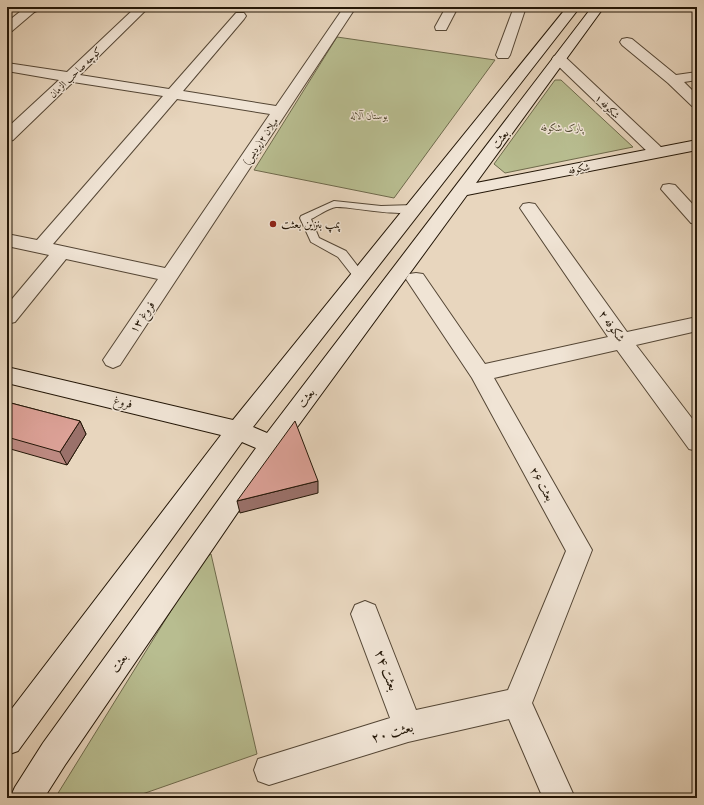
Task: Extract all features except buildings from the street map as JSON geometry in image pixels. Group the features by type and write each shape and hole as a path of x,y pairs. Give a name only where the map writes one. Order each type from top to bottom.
{"street":[{"name":"کوچه صاحب الزمان","path":"7,137 143,7"},
{"name":"میلان ۲(پردیس)","path":"170,275 350,7"},
{"path":"441,27 452,7"},
{"path":"503,55 520,7"},
{"name":"بعثت","path":"7,740 238,430 574,7"},
{"name":"بعثت","path":"26,798 50,760 272,444 598,7"},
{"path":"7,28 29,8"},
{"path":"41,248 240,16"},
{"path":"627,42 673,80 697,103"},
{"name":"شکوفه ۱","path":"559,59 657,152"},
{"path":"7,67 280,111"},
{"path":"673,80 697,76"},
{"name":"شکوفه","path":"460,192 697,144"},
{"path":"668,189 697,219"},
{"name":"شکوفه ۲","path":"529,208 621,340 697,442"},
{"path":"7,240 170,275"},
{"path":"8,317 61,252"},
{"name":"فروغ ۱۳","path":"113,360 170,275"},
{"name":"بعثت ۲۶","path":"416,279 480,373 580,550 516,703"},
{"path":"480,373 697,324"},
{"name":"فروغ","path":"7,375 238,430 272,444"},
{"name":"بعثت ۲۴","path":"365,614 408,727"},
{"path":"516,703 559,798"},
{"name":"بعثت ۲۰","path":"269,770 408,727 516,703"}],"lane":[{"path":"360,277 342,254 315,240 305,218 334,204 381,209 414,208"}],"green space":[{"name":"بوستان آلاله","path":"337,37 495,60 394,198 254,170"},
{"name":"پارک شکوفه","path":"555,80 561,80 633,147 505,173 494,164"},
{"path":"211,554 257,754 131,798 55,798 203,559"}],"place":[{"name":"پمپ بنزین بعثت","path":"273,224"}]}
